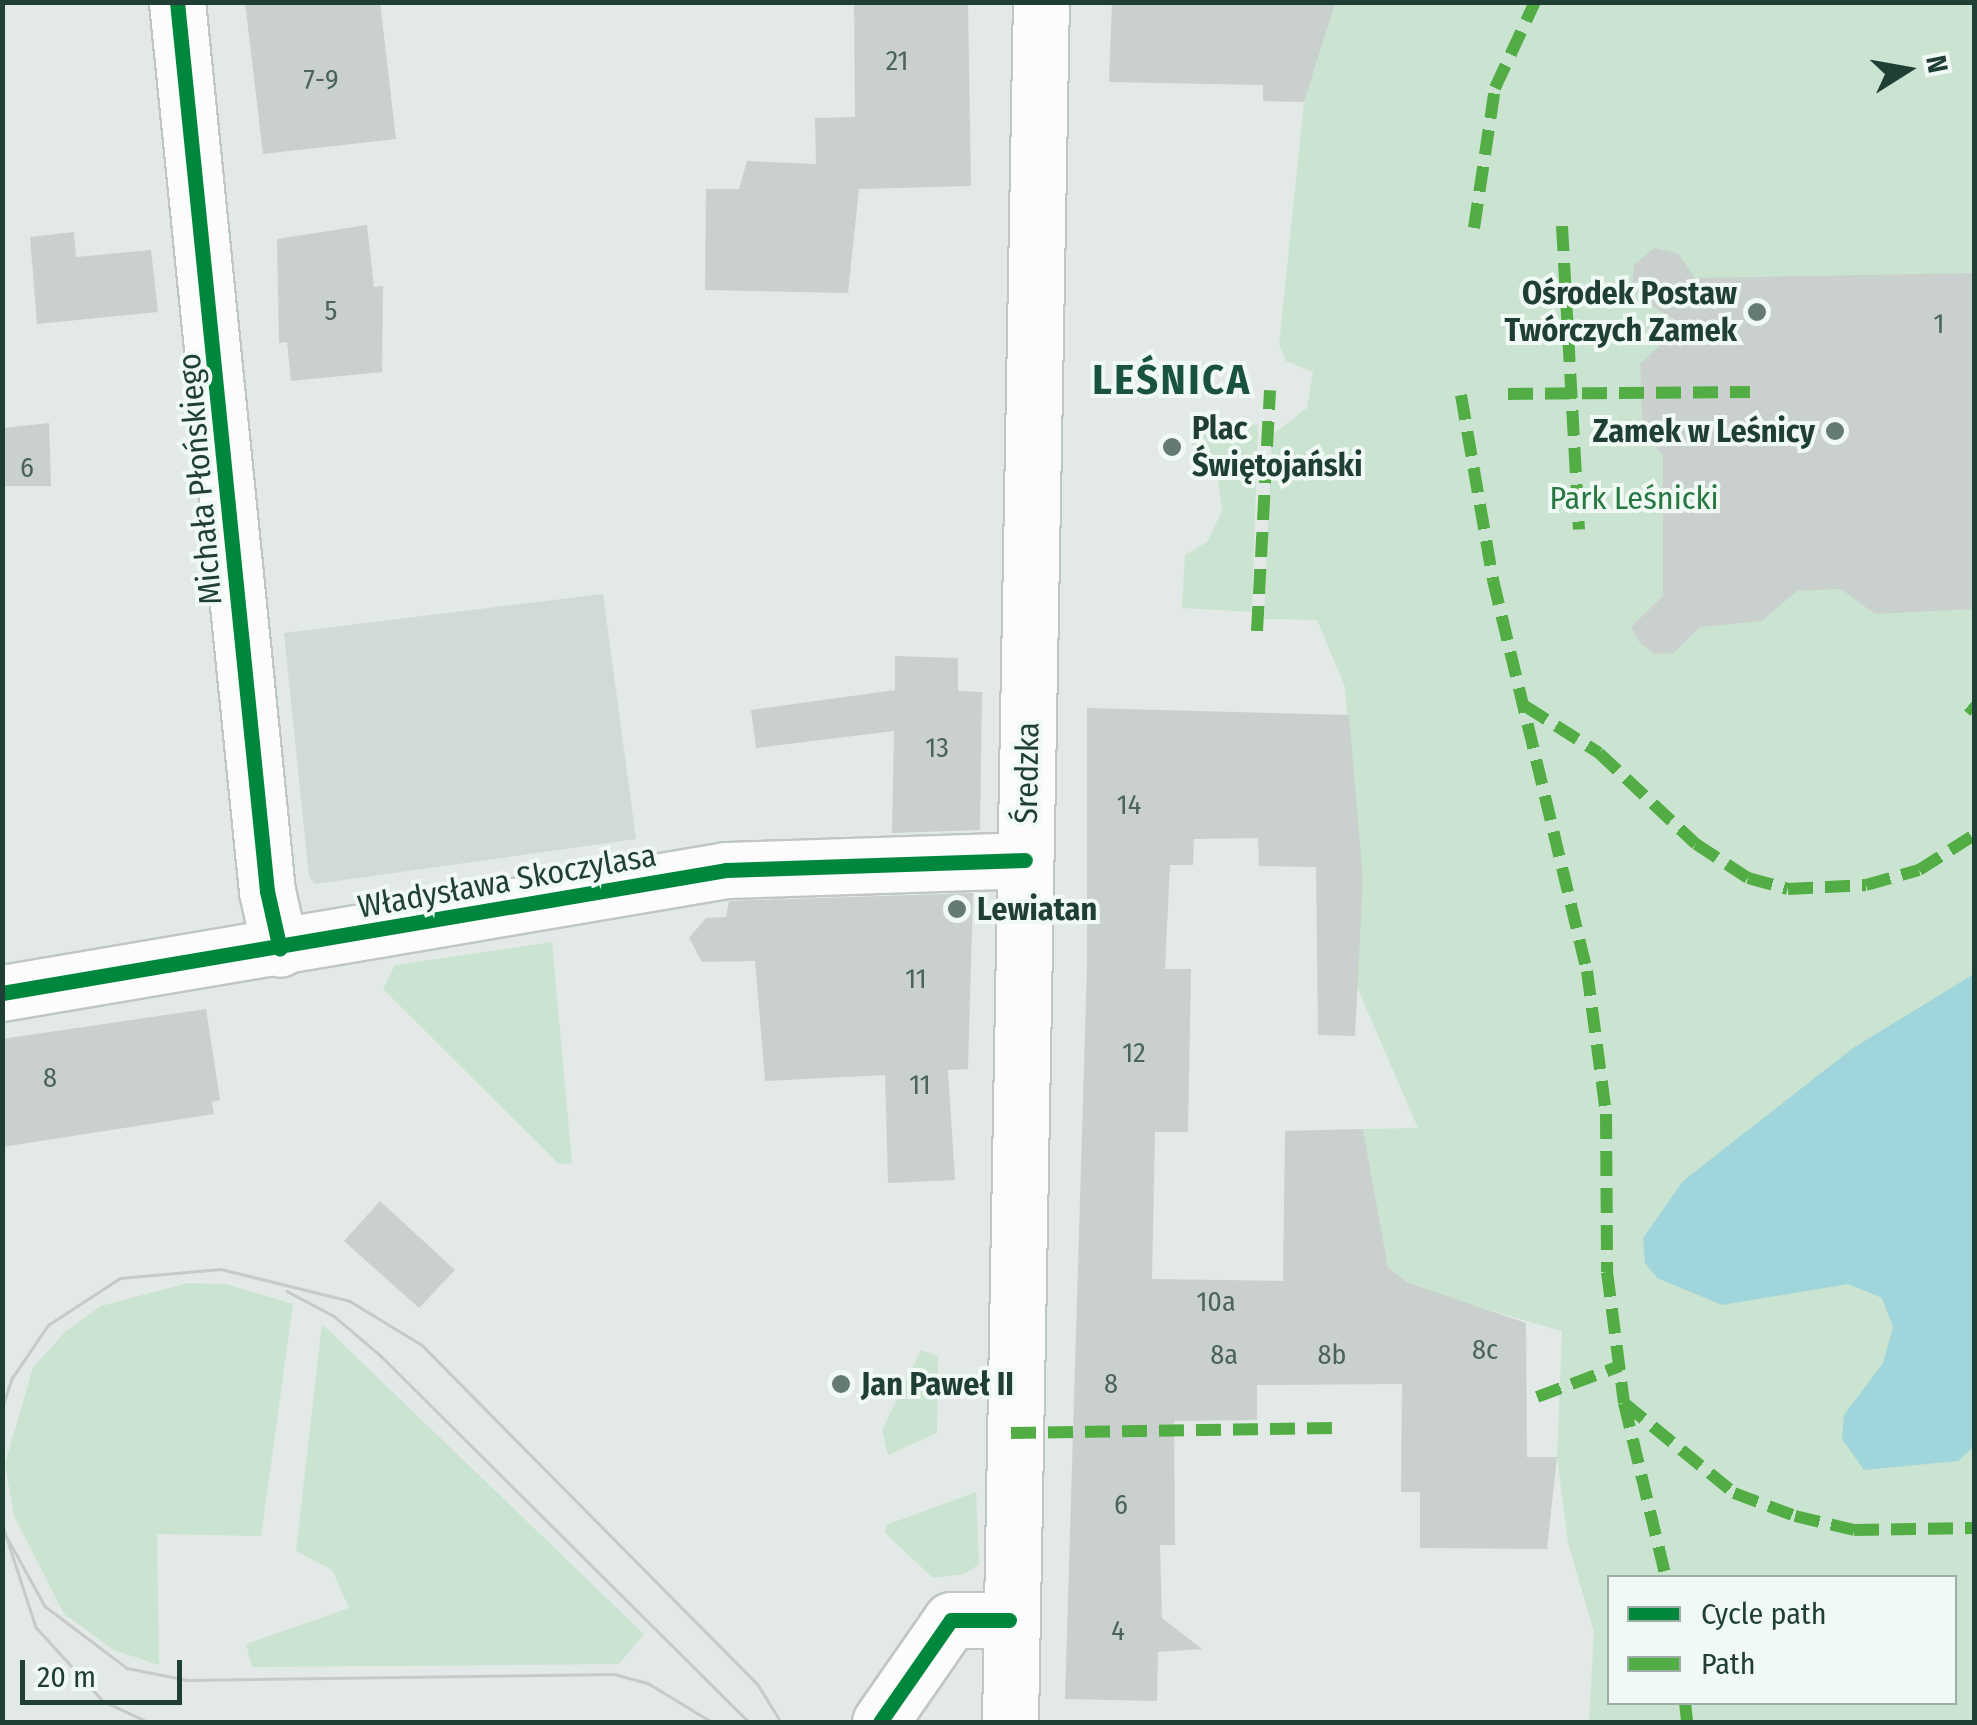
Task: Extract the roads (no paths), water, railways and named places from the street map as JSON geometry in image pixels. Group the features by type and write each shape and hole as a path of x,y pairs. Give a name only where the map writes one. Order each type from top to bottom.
{"street":[{"name":"Michała Płońskiego","path":"177,2 267,891 280,949"},
{"name":"Średzka","path":"1010,1722 1041,2"},
{"name":"Władysława Skoczylasa","path":"2,993 280,949 726,870 1025,860"},
{"path":"880,1722 951,1620 1009,1620"}],"water":[{"path":"1974,974 1974,1446 1958,1461 1864,1470 1842,1439 1844,1415 1883,1363 1893,1327 1882,1298 1848,1284 1722,1305 1657,1278 1645,1263 1643,1238 1683,1181 1853,1048"}],"tram line":[{"path":"2,1408 12,1378 48,1325 120,1278 221,1269 350,1301 422,1345 757,1683 781,1722"},
{"path":"287,1291 334,1316 379,1354 749,1722"},
{"path":"2,1523 36,1627 103,1701 148,1722"},
{"path":"8,1539 45,1606 127,1668 187,1680 614,1674 648,1683 712,1722"}],"place":[{"name":"Ośrodek Postaw Twórczych Zamek","path":"1757,312"},
{"name":"Zamek w Leśnicy","path":"1835,431"},
{"name":"Plac Świętojański","path":"1172,447"},
{"name":"Lewiatan","path":"957,909"},
{"name":"Jan Paweł II","path":"841,1384"}],"district":[{"name":"LEŚNICA","path":"1172,380"}],"park label":[{"name":"Park Leśnicki","path":"1634,498"}]}
